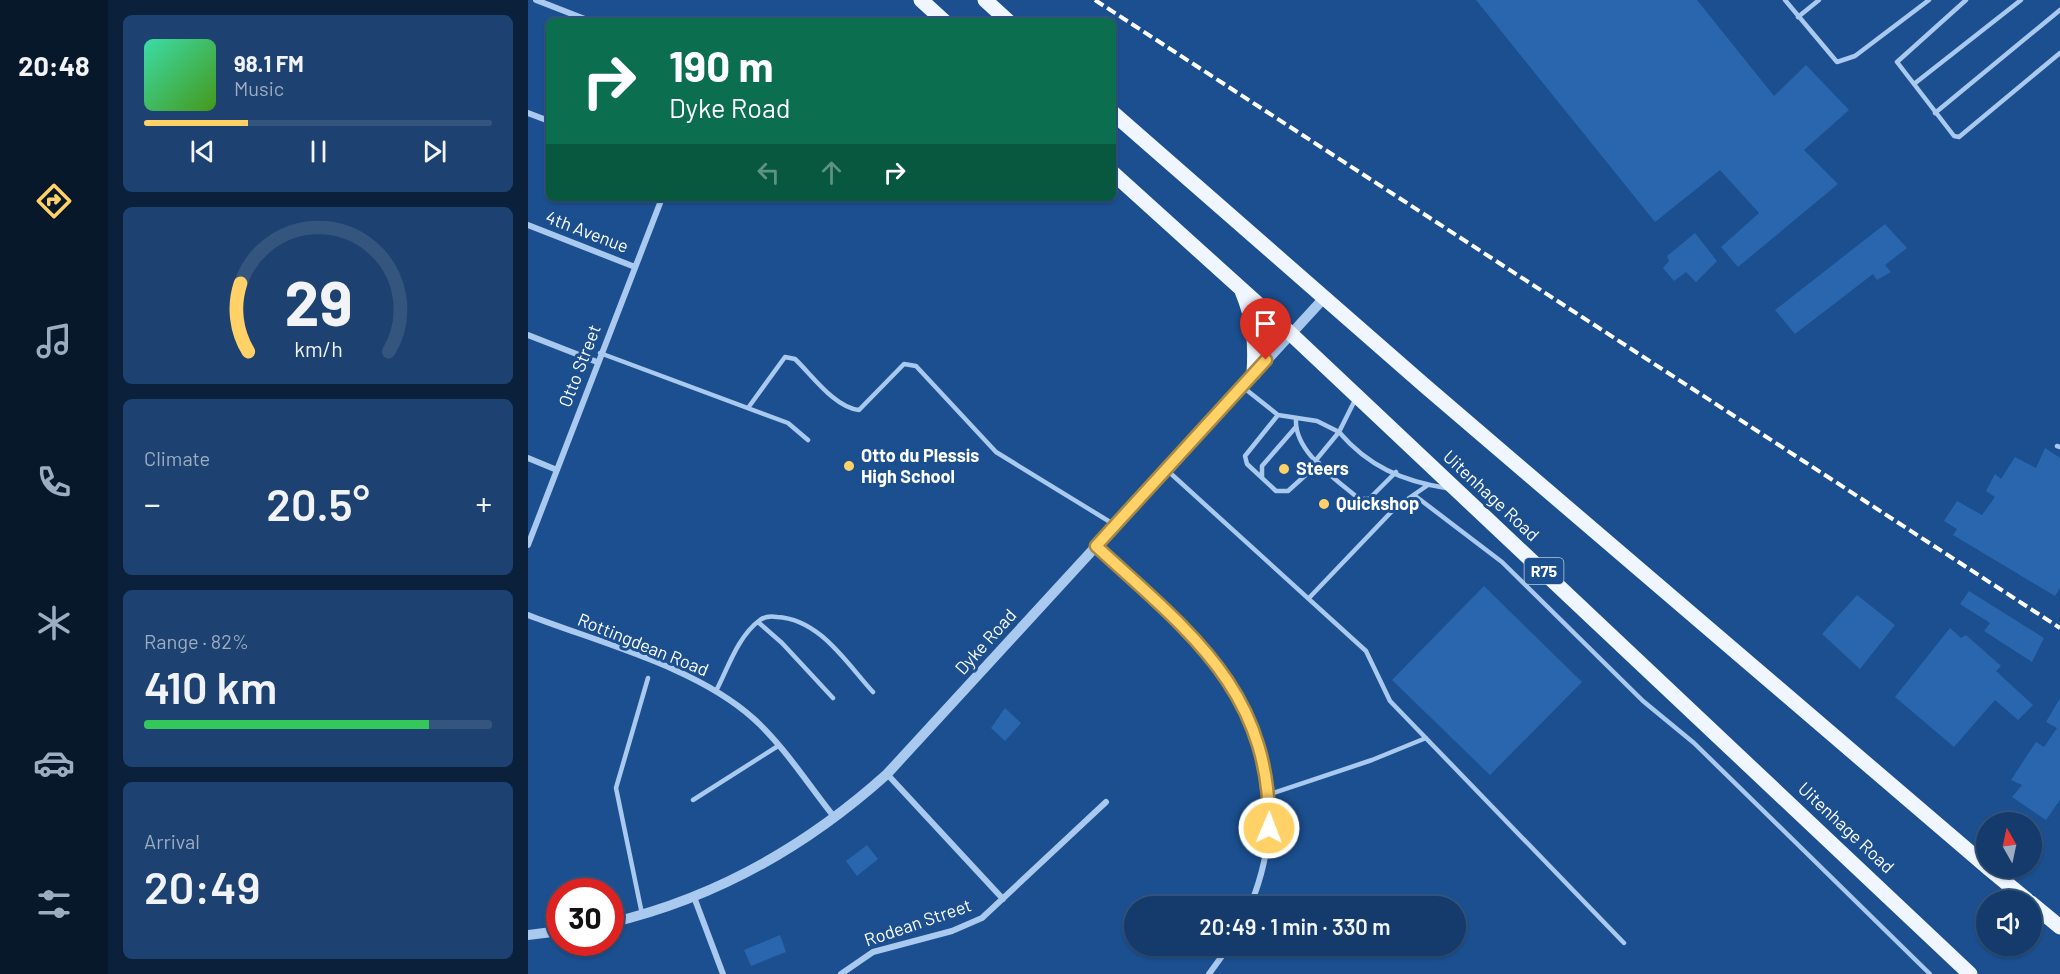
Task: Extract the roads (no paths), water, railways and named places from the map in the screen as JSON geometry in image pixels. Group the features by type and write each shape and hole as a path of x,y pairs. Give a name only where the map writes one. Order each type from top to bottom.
{"main road":[{"path":"921,0 941,18"},
{"path":"984,0 1005,18"},
{"path":"1116,116 1324,298 1976,857"},
{"name":"Uitenhage Road","path":"1116,176 1290,333 1970,974"},
{"path":"1240,288 1254,328 1254,373"},
{"path":"2001,878 2015,890"},
{"path":"2042,912 2060,927"}],"street":[{"path":"536,0 582,18"},
{"path":"528,113 546,120"},
{"name":"Otto Street","path":"528,545 600,353 661,201"},
{"name":"4th Avenue","path":"528,225 635,267"},
{"name":"Dyke Road","path":"624,920 694,897 753,871 836,819 887,774 1324,298"},
{"path":"528,335 597,362"},
{"path":"528,458 557,470"},
{"path":"1096,546 1200,643 1244,707 1258,740 1270,794 1269,828 1263,867 1253,896"},
{"name":"Rottingdean Road","path":"528,615 685,675 716,691 753,718 836,819"},
{"name":"Rodean Street","path":"887,774 1003,899"},
{"name":"Rodean Street","path":"841,974 873,952 967,926 982,918 1106,802"},
{"path":"694,897 723,974"},
{"path":"528,935 546,933"},
{"path":"1209,974 1222,956"}],"lane":[{"path":"1785,0 1837,63 1845,62 1929,0"},
{"path":"1798,17 1819,0"},
{"path":"1966,0 1898,60 1897,64 1952,134 1959,137 2060,53"},
{"path":"1914,84 2021,0"},
{"path":"1935,113 2060,10"},
{"path":"600,353 788,423 808,440"},
{"path":"748,408 785,357 795,358 850,410 859,410 903,364 916,366 996,452 1115,525"},
{"path":"1242,386 1278,415 1317,422 1339,432 1375,465 1428,485 1455,489"},
{"path":"1278,415 1245,456 1247,464 1276,491 1288,491 1317,461 1339,432 1356,397"},
{"path":"1296,419 1296,428 1303,445 1359,499 1363,500 1380,489 1396,472"},
{"path":"1262,477 1262,466 1296,428"},
{"path":"1166,469 1366,651 1390,701 1624,943"},
{"path":"1309,598 1396,507 1428,485"},
{"path":"1414,495 1502,562 1643,701 1694,743 1930,974"},
{"path":"716,691 739,647 758,622 767,617 783,617 812,627 873,692"},
{"path":"758,622 782,643 832,698"},
{"path":"642,915 616,788 648,678"},
{"path":"1270,794 1372,760 1425,738"},
{"path":"693,800 778,746"}],"railway":[{"path":"1095,0 2060,628"}],"place":[{"name":"Otto du Plessis High School","path":"849,466"},
{"name":"Steers","path":"1284,469"},
{"name":"Quickshop","path":"1324,504"}]}
